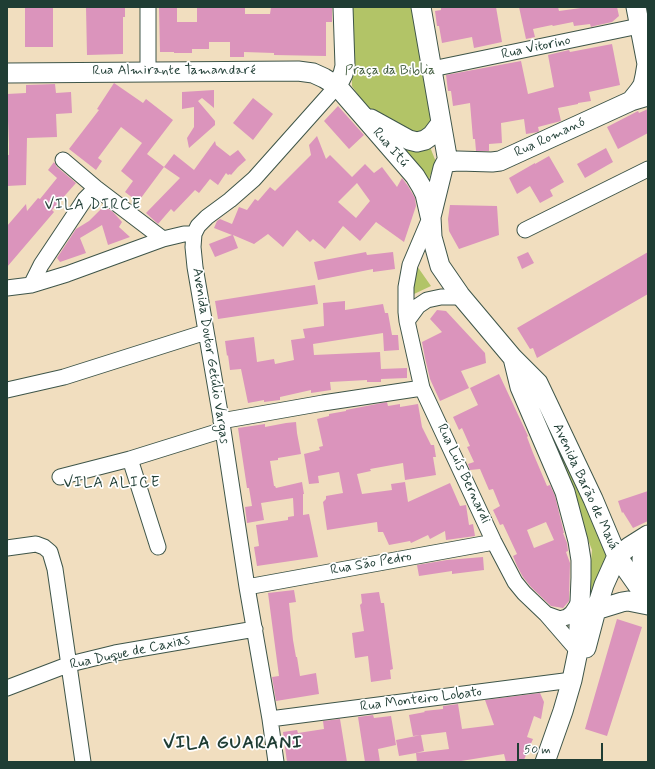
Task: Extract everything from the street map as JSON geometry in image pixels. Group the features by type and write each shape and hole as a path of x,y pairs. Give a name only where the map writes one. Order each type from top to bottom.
{"main road":[{"path":"337,86 345,66 344,7"},
{"path":"421,7 448,162"},
{"path":"636,7 648,64 643,85 639,91 639,98"},
{"name":"Rua Almirante Tamandaré","path":"7,73 298,70 313,73 337,86"},
{"name":"Rua Itú","path":"337,86 415,176 425,194 431,217"},
{"name":"Rua Romanó","path":"448,162 500,161 639,98"},
{"path":"361,114 409,140 418,142 425,140 432,135 441,123"},
{"name":"Avenida Barão de Mauá","path":"448,162 443,168 431,217 432,237 440,266 462,297 513,358 538,383 617,556 604,585 588,605 572,680 545,762"},
{"name":"Avenida Barão de Mauá","path":"513,358 520,387 565,492 578,541 581,560 581,578 588,605 570,711 552,762"},
{"path":"592,499 620,530 629,535 647,539"},
{"path":"647,539 629,547 617,556 648,600"},
{"path":"647,539 642,559 648,573"},
{"path":"588,605 628,601 648,605"}],"street":[{"path":"148,7 148,71"},
{"name":"Rua Vitorino","path":"432,69 639,26"},
{"path":"7,288 31,285 68,274 163,239 184,234 194,234 198,226 207,217 230,200 254,179 337,86"},
{"path":"63,160 96,188 163,239"},
{"path":"525,230 648,169"},
{"path":"31,285 41,265 86,199 96,188"},
{"name":"Rua Luís Bernardi","path":"431,217 410,265 406,287 407,321 422,388 494,542 515,582 546,614 578,651"},
{"name":"Avenida Doutor Getúlio Vargas","path":"194,234 193,246 206,332 276,762"},
{"path":"407,321 418,306 427,300 441,297 462,297"},
{"path":"7,390 64,377 206,332"},
{"path":"60,477 130,459 222,425 323,403 422,388"},
{"path":"130,459 158,547"},
{"name":"Rua São Pedro","path":"247,586 494,542"},
{"path":"7,548 36,544 44,547 50,552 55,569 70,664 83,762"},
{"path":"546,614 560,619 567,617 588,605"},
{"name":"Rua Duque de Caxias","path":"7,688 70,664 115,653 255,629"},
{"name":"Rua Monteiro Lobato","path":"270,719 572,680"}],"green space":[{"name":"Praça da Biblia","path":"351,7 418,7 436,115 428,131 414,134 392,125 365,105 352,86"},
{"path":"393,140 409,150 419,151 430,147 436,162 428,181"},
{"path":"417,266 431,286 414,294 414,275"},
{"path":"534,397 613,554 587,607 592,550"}],"building":[{"path":"25,7 53,7 53,47 25,47"},
{"path":"86,7 125,7 125,17 123,17 123,54 87,55"},
{"path":"159,7 177,7 177,22 197,22 197,7 245,7 245,14 270,14 271,7 332,7 332,22 326,22 326,56 274,55 274,53 244,52 244,57 230,57 230,42 209,42 209,49 192,49 192,53 160,52"},
{"path":"441,7 496,7 502,42 474,48 472,37 442,43 439,26 437,26 435,11 441,10"},
{"path":"519,7 558,7 559,11 588,7 617,7 619,16 612,22 591,27 590,24 574,26 573,22 533,29 535,37 526,39"},
{"path":"612,44 620,85 589,92 591,101 558,108 561,121 538,127 538,132 526,134 524,119 501,123 502,143 489,144 489,151 476,151 475,139 473,139 470,103 453,106 451,91 448,91 446,75 521,61 528,94 554,87 548,55 569,50 570,52"},
{"path":"114,83 143,103 146,99 173,120 147,154 164,167 138,202 125,192 133,181 121,171 142,143 121,127 98,158 102,161 96,170 69,149 99,110 97,109"},
{"path":"55,84 56,93 71,92 72,113 56,114 57,137 27,138 26,185 7,186 7,155 9,155 9,144 7,94 26,93 26,85"},
{"path":"214,90 214,108 202,98 198,101 215,121 215,125 189,148 187,138 194,127 194,107 182,109 182,92"},
{"path":"253,98 273,114 253,140 233,123"},
{"path":"338,106 364,135 349,149 324,121"},
{"path":"648,109 648,133 618,149 607,127 638,111 639,113"},
{"path":"317,136 326,159 330,155 352,177 365,164 374,173 382,167 397,187 402,178 415,198 416,206 404,242 376,222 360,241 343,226 325,249 313,239 310,242 297,230 283,247 268,234 254,244 233,235 238,248 215,257 209,244 232,235 214,228 217,221 220,219 232,224 239,207 247,210 255,199 258,201 270,187 275,191 311,155 309,145","holes":["357,183 370,201 356,218 338,202"]},
{"path":"215,141 216,145 230,156 238,150 246,160 231,175 226,173 218,185 210,179 199,193 195,190 174,212 171,209 158,224 146,213 180,178 164,167 174,154 194,170"},
{"path":"606,148 613,162 585,178 577,164"},
{"path":"549,156 564,182 550,190 553,196 540,203 530,186 517,194 509,178"},
{"path":"54,162 57,167 76,183 52,210 54,212 7,267 7,226 26,204 27,211 38,198 40,199 57,178 48,170"},
{"path":"450,205 497,206 499,235 459,249 449,231 448,219"},
{"path":"104,206 113,212 122,222 119,227 130,237 108,245 102,225 80,238 86,253 60,262 57,258 76,229 89,221"},
{"path":"366,252 367,255 393,252 395,269 373,272 373,269 318,280 314,262"},
{"path":"528,252 534,263 522,269 517,257"},
{"path":"648,252 648,294 537,358 533,348 530,349 517,328"},
{"path":"315,285 318,304 218,319 215,301"},
{"path":"345,301 345,310 383,304 385,313 388,313 392,335 398,335 399,350 384,351 383,333 313,344 314,355 380,352 381,369 407,368 407,378 381,379 381,382 367,382 367,380 330,382 331,390 311,393 311,390 280,397 280,400 264,402 264,400 248,403 241,369 230,370 225,341 254,337 257,362 274,359 275,364 294,360 291,340 305,338 303,329 324,326 323,303"},
{"path":"437,310 446,311 485,353 486,363 461,371 469,388 440,401 430,379 422,342 442,332 430,319"},
{"path":"499,374 528,436 527,437 533,453 547,486 550,485 555,496 563,533 567,543 568,551 566,552 570,563 569,601 563,608 551,606 523,577 513,556 517,554 503,524 500,525 493,510 500,506 493,489 489,490 480,469 470,470 468,464 474,462 467,447 470,446 462,428 459,430 453,417 478,405 470,388","holes":["546,522 554,540 534,548 527,530"]},
{"path":"387,402 388,406 400,404 400,407 418,404 422,427 431,445 434,445 436,457 433,457 436,475 405,480 403,463 370,469 371,471 357,474 362,494 392,490 391,484 405,482 408,502 450,483 460,506 466,505 469,525 473,524 475,536 446,540 445,531 430,539 428,535 411,543 410,541 389,545 383,532 378,532 377,522 327,530 323,502 326,499 326,496 343,493 339,472 318,476 319,483 309,484 304,454 320,450 319,447 323,446 317,419 329,416 329,414"},
{"path":"296,422 301,454 270,461 274,486 276,488 302,482 304,494 303,515 309,514 318,557 257,566 254,547 259,546 256,525 288,520 288,517 294,516 293,498 261,503 264,520 247,523 245,507 252,506 249,488 247,488 238,428 265,424 265,427"},
{"path":"648,491 648,521 633,528 623,512 622,513 618,501"},
{"path":"483,557 484,570 452,574 452,571 419,576 417,565 447,560"},
{"path":"294,590 296,602 289,603 293,640 300,676 316,673 319,694 276,701 272,677 279,676 268,593"},
{"path":"379,592 381,603 384,603 393,669 390,670 391,679 371,682 368,656 355,658 352,633 364,631 360,605 362,603 361,594"},
{"path":"617,619 642,627 607,736 585,729"},
{"path":"540,693 544,702 541,719 534,716 527,737 533,739 523,762 506,762 504,754 455,762 417,762 416,753 449,749 446,732 413,736 409,715 425,712 424,711 443,709 443,706 458,704 462,729 494,725 485,700"},
{"path":"373,715 374,718 391,716 396,745 378,749 380,762 365,762 358,717"},
{"path":"340,719 347,762 287,762 283,732 297,730 298,733 324,729 323,721"},
{"path":"421,735 424,751 399,756 396,740"}],"district":[{"name":"VILA DIRCE","path":"93,206"},
{"name":"VILA ALICE","path":"112,484"},
{"name":"VILA GUARANI","path":"233,744"}]}
